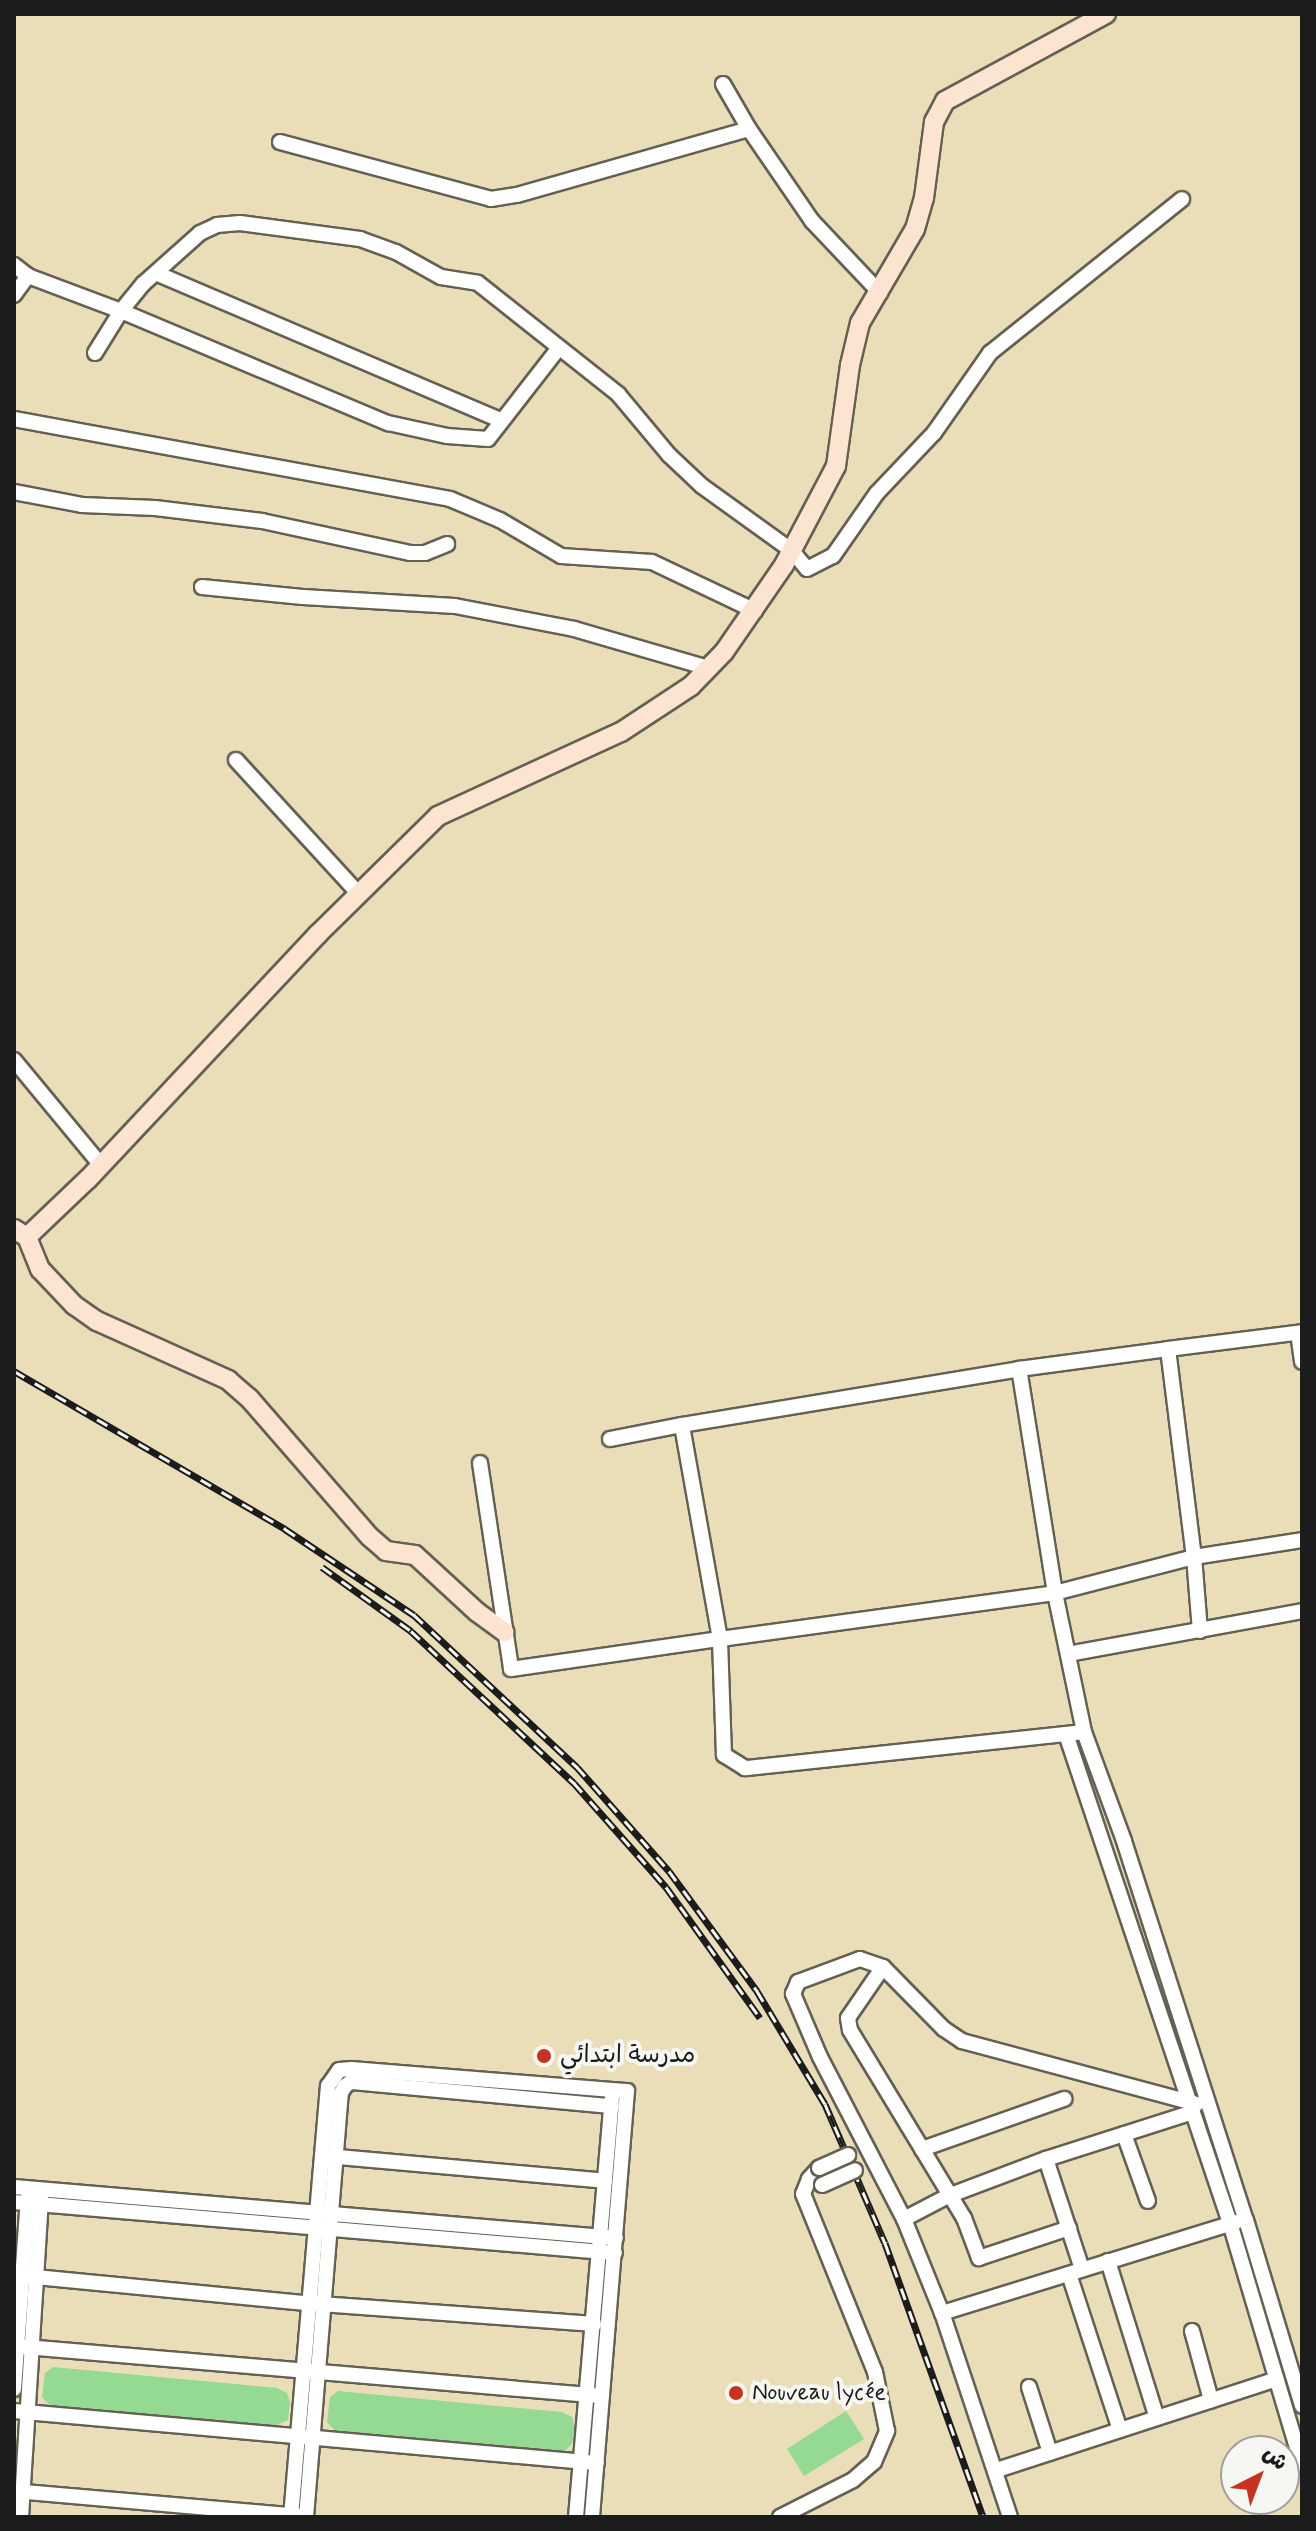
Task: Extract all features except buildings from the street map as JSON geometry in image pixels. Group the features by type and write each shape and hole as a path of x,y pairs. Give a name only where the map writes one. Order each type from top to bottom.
{"street":[{"path":"505,1632 477,1612 415,1555 386,1551 370,1537 249,1398 228,1380 97,1321 74,1305 40,1269 20,1233 100,1164 438,816 621,732 665,706 708,668 755,611 792,551 836,466 850,365 860,323 915,229 924,198 934,122 945,101 1106,14"},
{"path":"723,84 749,129 812,221 880,293"},
{"path":"280,142 491,199 517,195 749,129"},
{"path":"95,353 121,311 143,284 158,274 200,233 217,225 240,223 335,233 396,252 441,277 478,283 618,394 669,455 702,486 792,551 807,569 833,556 877,493 934,433 990,353 1182,199"},
{"path":"14,265 28,276 121,311 388,423 480,441 488,439 558,349"},
{"path":"158,274 500,420"},
{"path":"14,295 28,276"},
{"path":"14,419 450,499 500,520 561,556 652,562 755,611"},
{"path":"14,492 82,505 155,508 262,521 410,553 425,553 447,544"},
{"path":"202,587 303,597 455,606 574,629 708,668"},
{"path":"236,760 359,894"},
{"path":"14,1060 100,1164"},
{"path":"610,1439 1019,1369 1300,1333 1302,1362"},
{"path":"1168,1349 1200,1631"},
{"path":"1019,1369 1055,1593 1084,1732 1124,1841 1246,2220 1302,2406"},
{"path":"682,1425 720,1639 724,1755 745,1768 1084,1732"},
{"path":"480,1463 511,1669 1055,1593 1194,1557 1302,1540"},
{"path":"1068,1654 1302,1611"},
{"path":"1066,1734 1230,2223 1302,2465"},
{"path":"1010,2517 997,2470 942,2313 904,2219 820,2057 793,1994 798,1982 860,1959 883,1967 944,2029 962,2041 1191,2107 1208,2108"},
{"path":"883,1967 848,2018 850,2030 964,2218 979,2258 1069,2228"},
{"path":"305,2438 302,2369 320,2155 328,2086 339,2070 627,2091 608,2245 589,2462 576,2517"},
{"path":"18,2492 301,2516 305,2438 318,2369 341,2093 351,2082 612,2106"},
{"path":"595,2396 594,2324 608,2245 605,2181 612,2090"},
{"path":"922,2149 1064,2099"},
{"path":"904,2219 948,2196 1191,2107"},
{"path":"1124,2134 1148,2201"},
{"path":"780,2517 853,2480 874,2462 887,2431 875,2372 803,2194 809,2179 819,2168 866,2146"},
{"path":"320,2155 605,2181"},
{"path":"1046,2159 1069,2228 1076,2272 1120,2430"},
{"path":"809,2208 822,2185 874,2161"},
{"path":"21,2517 18,2492 21,2347 28,2188 314,2220"},
{"path":"28,2204 331,2221 608,2245"},
{"path":"942,2313 1246,2220"},
{"path":"1108,2261 1157,2418"},
{"path":"25,2276 307,2303 594,2324"},
{"path":"1192,2331 1211,2400"},
{"path":"21,2347 318,2369 595,2396"},
{"path":"14,2389 21,2347"},
{"path":"301,2391 318,2369"},
{"path":"997,2470 1277,2379"},
{"path":"1029,2387 1050,2453"},
{"path":"21,2411 589,2462"},
{"path":"589,2462 592,2517"}],"green space":[{"path":"53,2367 277,2388 287,2393 290,2402 288,2420 272,2427 52,2408 42,2397 45,2373"},
{"path":"338,2391 562,2412 572,2417 575,2426 572,2444 565,2451 557,2452 337,2433 327,2422 330,2397"},
{"path":"846,2411 864,2439 804,2476 787,2449"}],"railway":[{"path":"14,1371 285,1529 414,1615 577,1767 669,1871 757,1991 825,2104 885,2243 983,2517"},
{"path":"322,1567 411,1631 574,1783 666,1887 760,2018"}],"place":[{"name":"مدرسة ابتدائي","path":"544,2056"},
{"name":"Nouveau lycée","path":"736,2393"}]}
